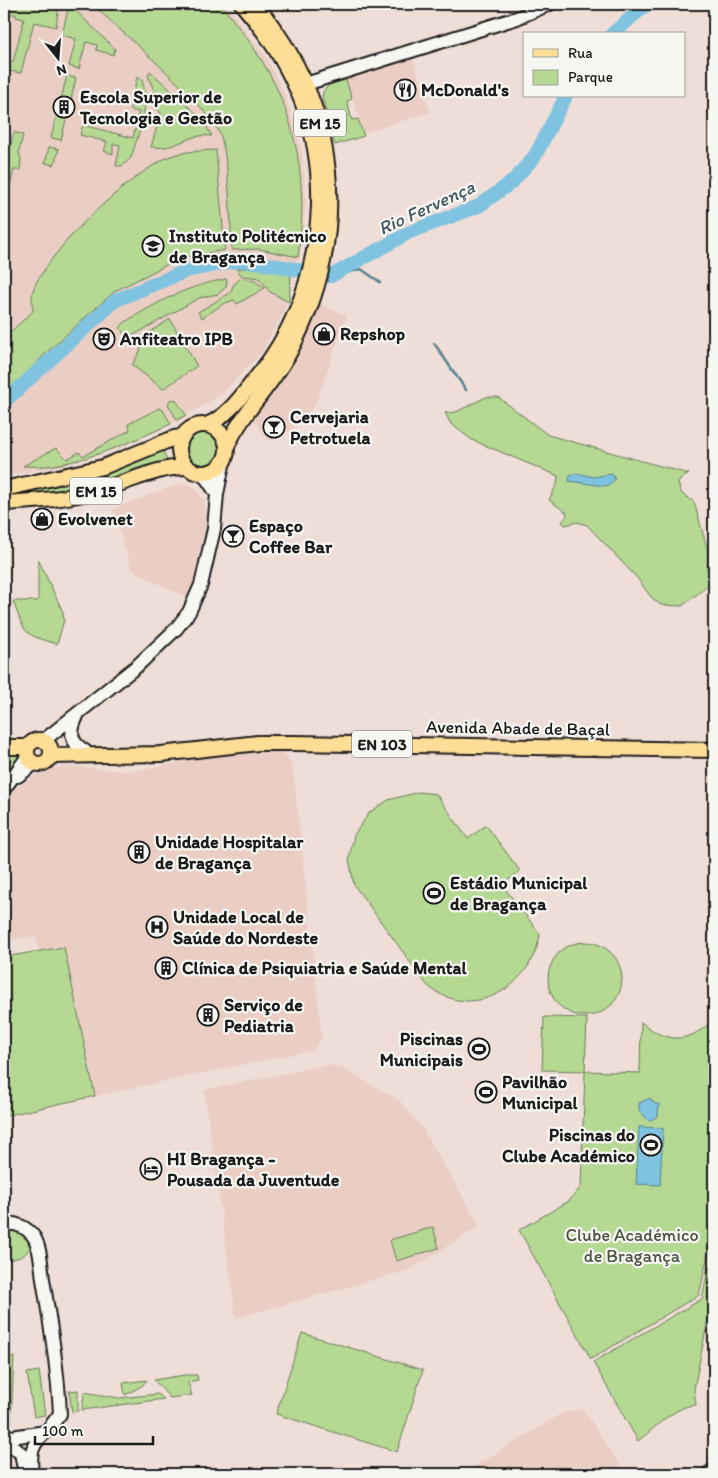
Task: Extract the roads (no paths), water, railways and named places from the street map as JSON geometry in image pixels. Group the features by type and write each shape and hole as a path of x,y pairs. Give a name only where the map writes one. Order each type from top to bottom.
{"main road":[{"name":"EM 15","path":"242,4 301,85"},
{"name":"EM 15","path":"4,503 60,500 123,483 165,468 213,470 224,460 227,446 248,410 268,386 287,356 308,297 318,257 316,166 301,85 283,40 255,4"},
{"name":"EM 15","path":"4,490 103,467 174,438 181,437 193,426 215,422 226,413 263,369 308,297"},
{"path":"206,425 222,434 227,446"},
{"path":"181,437 179,455 192,469"},
{"name":"Avenida Abade de Baçal","path":"29,755 33,742 48,748 121,756 210,746 258,737 300,740 714,750"},
{"name":"Avenida Abade de Baçal","path":"300,740 714,743"},
{"name":"Avenida Abade de Baçal","path":"48,748 85,751 210,746"},
{"name":"Avenida Abade de Baçal","path":"4,749 21,751 42,764 48,748"}],"street":[{"path":"301,85 508,21 532,13 550,4"},
{"path":"48,748 78,714 137,666 176,629 189,612 201,585 214,529 217,494 224,460"},
{"path":"192,469 207,479 217,494"},
{"path":"78,714 71,734 76,746 85,751"},
{"path":"4,784 29,755"},
{"path":"6,1221 25,1228 31,1234 39,1254 60,1410 57,1420 34,1443 30,1450 32,1474"},
{"path":"4,1439 46,1432"},
{"path":"4,1439 21,1453 24,1474"},
{"path":"708,1474 714,1470"}],"water":[{"path":"577,473 593,477 612,474 615,479 610,485 604,486 569,481 570,475"},
{"path":"650,1098 655,1104 659,1104 658,1116 649,1121 639,1110 639,1103"},
{"path":"639,1127 663,1128 660,1185 636,1184"}],"waterway":[{"name":"Rio Fervença","path":"614,32 647,4"},
{"name":"Rio Fervença","path":"4,402 116,300 186,271 236,261 256,262 331,276 410,232 479,206 512,182 535,156 565,98"},
{"path":"339,272 346,273 361,269 380,282"},
{"path":"434,343 466,390"}],"place":[{"name":"McDonald's","path":"405,90"},
{"name":"Escola Superior de Tecnologia e Gestão","path":"64,107"},
{"name":"Instituto Politécnico de Bragança","path":"153,246"},
{"name":"Repshop","path":"324,334"},
{"name":"Anfiteatro IPB","path":"104,339"},
{"name":"Cervejaria Petrotuela","path":"274,427"},
{"name":"Evolvenet","path":"42,519"},
{"name":"Espaço Coffee Bar","path":"233,536"},
{"name":"Unidade Hospitalar de Bragança","path":"139,852"},
{"name":"Estádio Municipal de Bragança","path":"434,893"},
{"name":"Unidade Local de Saúde do Nordeste","path":"157,927"},
{"name":"Clínica de Psiquiatria e Saúde Mental","path":"166,968"},
{"name":"Serviço de Pediatria","path":"208,1015"},
{"name":"Piscinas Municipais","path":"479,1049"},
{"name":"Pavilhão Municipal","path":"486,1092"},
{"name":"Piscinas do Clube Académico","path":"651,1145"},
{"name":"HI Bragança - Pousada da Juventude","path":"151,1169"}],"park label":[{"name":"Clube Académico de Bragança","path":"632,1245"}]}
